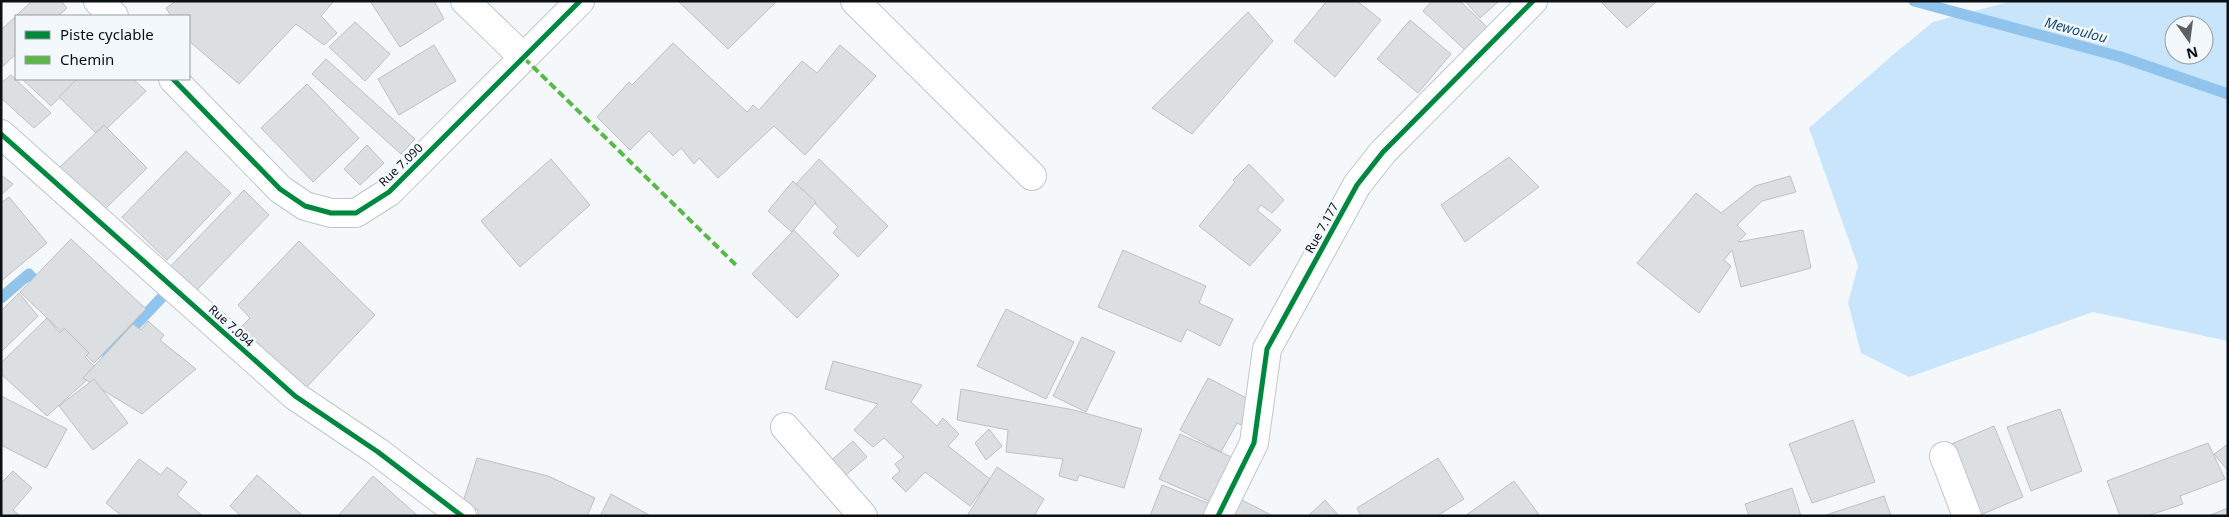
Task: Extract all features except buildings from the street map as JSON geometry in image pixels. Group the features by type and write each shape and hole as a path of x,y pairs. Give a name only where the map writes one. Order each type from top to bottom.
{"street":[{"path":"98,1 113,15"},
{"path":"465,1 524,58"},
{"name":"Rue 7.090","path":"174,80 280,189 305,206 331,213 356,213 389,192 580,1"},
{"path":"855,1 1032,176"},
{"name":"Rue 7.177","path":"1218,516 1254,443 1268,349 1357,185 1383,152 1533,1"},
{"name":"Rue 7.094","path":"1,134 295,396 378,452 462,516"},
{"path":"785,427 862,516"},
{"path":"1944,456 1967,516"}],"shaded area":[{"path":"2012,1 2228,1 2228,341 2093,312 1909,377 1861,353 1848,303 1858,266 1809,128 1933,22"}],"waterway":[{"name":"Mewoulou","path":"1914,1 2121,57 2228,94"},
{"path":"1,298 29,274 43,290"},
{"path":"95,342 105,352 127,334 167,292"}],"marked path":[{"path":"524,58 738,267"}],"cycle path":[{"path":"174,80 280,189 305,206 331,213 356,213 389,192 580,1"},
{"path":"1218,516 1254,443 1267,349 1357,185 1383,152 1533,1"},
{"path":"1,134 295,396 378,452 462,516"}]}
